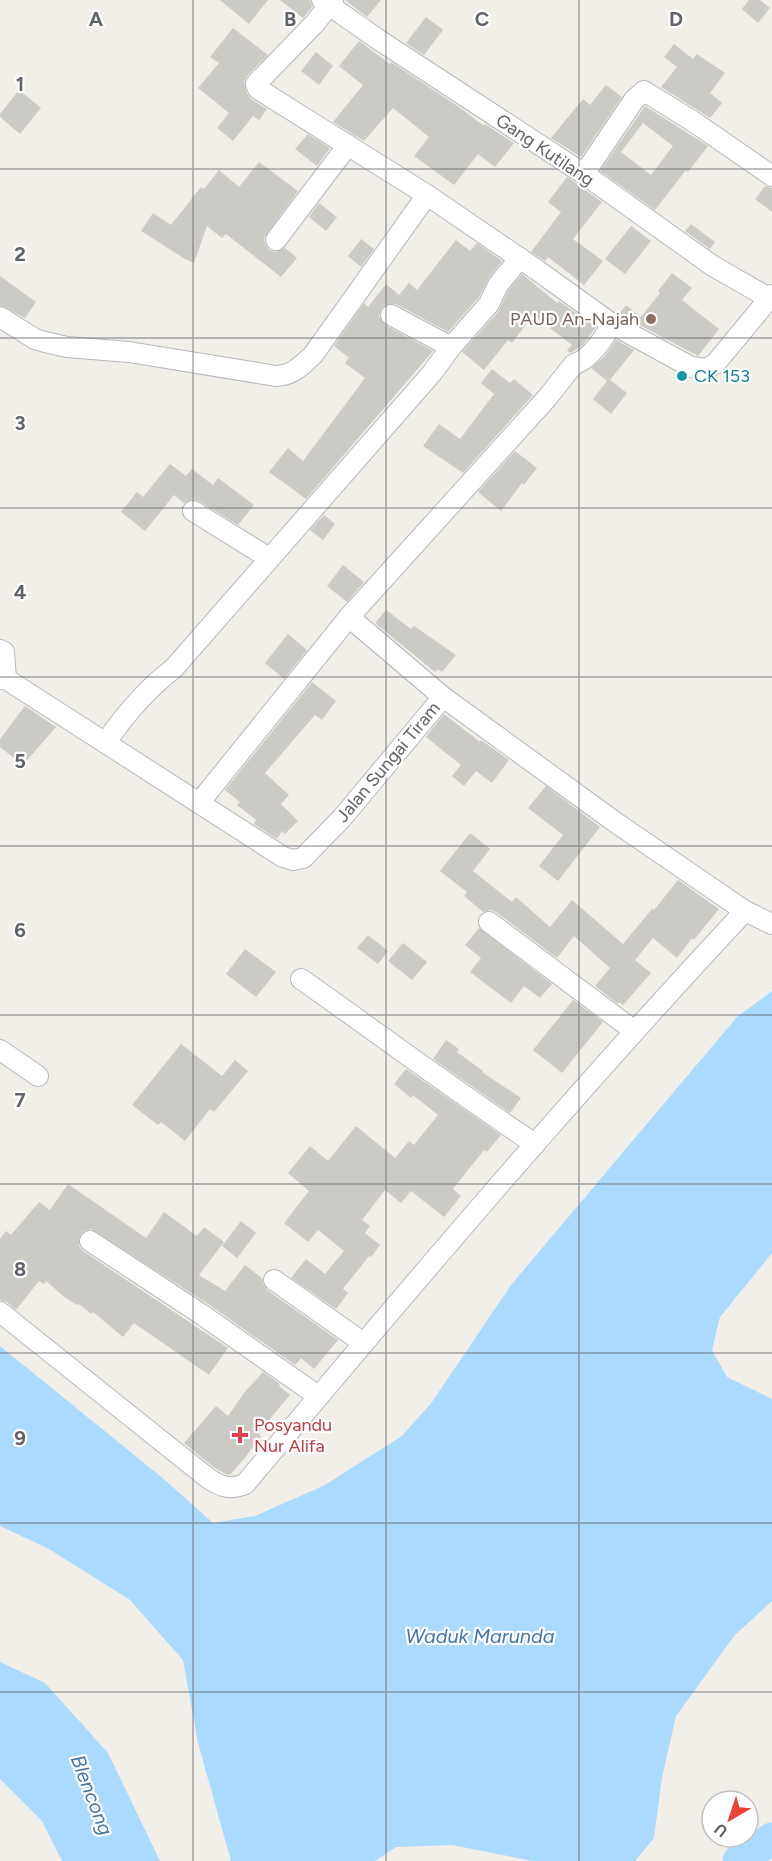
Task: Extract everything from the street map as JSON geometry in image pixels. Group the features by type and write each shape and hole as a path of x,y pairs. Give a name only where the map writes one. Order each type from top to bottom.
{"street":[{"path":"328,2 315,22 256,84 258,89 427,195 612,324 691,367 706,369 715,364 771,297"},
{"name":"Gang Kutilang","path":"328,2 376,38 584,174 713,266 771,297"},
{"path":"584,174 634,100 644,91 772,176"},
{"path":"276,240 348,145"},
{"path":"0,317 35,339 67,347 129,352 276,376 286,375 297,370 313,355 427,195"},
{"path":"106,742 133,704 174,668 432,373 451,347 489,304 498,285 519,258"},
{"path":"391,315 451,347"},
{"path":"199,802 350,617 547,398 574,364 582,362 612,324"},
{"path":"193,511 270,558"},
{"path":"350,617 443,697"},
{"path":"0,650 4,652 3,679"},
{"name":"Jalan Sungai Tiram","path":"3,679 106,742 284,857 299,860 342,819 443,697 615,822 745,911 772,924"},
{"path":"0,1312 209,1479 221,1486 233,1488 245,1484 362,1342 633,1030 745,911"},
{"path":"489,922 633,1030"},
{"path":"301,979 419,1065 535,1144"},
{"path":"0,1050 38,1076"},
{"path":"90,1241 201,1314 318,1396"},
{"path":"274,1280 362,1342"}],"water":[{"name":"Waduk Marunda","path":"772,991 772,1253 720,1317 712,1350 727,1377 772,1399 772,1601 734,1636 676,1716 662,1777 654,1838 635,1861 532,1861 452,1845 396,1847 375,1861 231,1861 198,1743 183,1660 130,1600 49,1549 0,1526 0,1346 165,1480 213,1523 255,1516 325,1485 402,1436 432,1402 511,1285 737,1017"},
{"name":"Blencong","path":"0,1662 45,1683 108,1753 160,1861 62,1861 42,1821 0,1779"}],"building":[{"path":"220,0 268,0 249,24"},
{"path":"280,0 310,0 312,7 303,18"},
{"path":"345,0 381,0 367,17"},
{"path":"749,0 760,0 770,8 758,23 742,9"},
{"path":"426,17 443,30 424,55 406,43"},
{"path":"233,28 268,55 244,82 251,99 267,109 259,120 253,116 233,141 217,128 229,113 198,88 219,63 210,57"},
{"path":"359,41 484,126 485,124 514,143 495,167 478,154 454,185 414,156 429,137 393,108 364,141 333,122 363,85 339,66"},
{"path":"674,44 693,59 697,54 725,73 710,93 722,103 710,118 661,87 677,67 664,57"},
{"path":"316,52 333,66 319,85 301,71"},
{"path":"606,85 622,97 581,157 551,138 583,99 590,105"},
{"path":"19,90 41,108 20,134 0,117"},
{"path":"645,106 708,146 655,210 600,171","holes":["643,123 673,146 651,175 621,152"]},
{"path":"308,134 330,148 317,166 295,149"},
{"path":"259,162 298,191 264,238 269,250 275,252 285,248 297,258 281,277 226,234 222,238 207,226 194,263 141,231 153,213 171,225 201,187 204,189 219,170 239,187"},
{"path":"567,177 602,202 573,239 603,261 584,285 548,257 545,261 531,252 561,212 548,202"},
{"path":"765,186 772,188 772,212 755,199"},
{"path":"319,203 337,217 326,231 309,217"},
{"path":"691,224 715,242 710,249 685,231"},
{"path":"631,226 651,241 625,274 605,259"},
{"path":"361,239 374,249 361,267 348,256"},
{"path":"456,240 470,251 477,243 502,261 489,278 479,297 448,332 396,304 385,305 381,309 379,316 385,325 433,351 306,499 269,472 288,448 303,461 365,378 345,363 349,358 334,346 364,303 368,307 386,284 399,295 409,283 417,290"},
{"path":"672,273 692,288 682,300 719,329 698,356 619,314 626,305 641,317"},
{"path":"522,274 557,303 559,301 596,327 583,345 570,353 567,350 572,345 533,315 512,343 508,340 484,370 462,352 498,312 508,291"},
{"path":"0,276 36,302 25,318 0,305"},
{"path":"616,340 634,350 610,380 627,393 611,414 593,399 607,381 591,368 605,356"},
{"path":"492,369 510,383 514,379 533,395 463,473 423,446 439,424 460,439 494,394 481,383"},
{"path":"515,451 537,468 524,485 522,483 501,511 478,492"},
{"path":"170,464 186,476 192,469 213,485 218,478 254,505 238,525 199,501 193,499 184,503 174,495 145,531 121,512 137,492 143,497"},
{"path":"324,515 335,524 323,540 310,530"},
{"path":"343,565 364,582 347,602 327,586"},
{"path":"386,610 411,629 414,626 456,655 442,672 438,669 435,672 375,623"},
{"path":"288,634 307,650 284,679 265,663"},
{"path":"312,682 336,701 322,720 315,715 265,773 289,795 281,804 298,821 285,834 282,831 277,839 254,824 256,820 237,805 240,802 225,790"},
{"path":"25,706 56,727 23,765 0,747 0,739"},
{"path":"444,714 480,742 481,740 509,760 492,783 476,771 464,786 452,776 461,765 426,737"},
{"path":"546,786 600,827 558,881 539,866 563,835 528,808"},
{"path":"470,833 490,849 473,871 512,902 516,897 550,927 572,900 623,944 678,880 719,909 677,958 653,938 635,960 651,973 623,1005 619,1002 618,1004 595,986 610,968 574,936 557,958 496,912 490,910 483,912 464,896 467,892 440,871"},
{"path":"479,928 552,984 540,998 524,986 511,1003 470,972 481,958 465,945"},
{"path":"368,935 388,951 378,964 357,948"},
{"path":"403,943 427,962 412,980 388,961"},
{"path":"245,949 276,972 256,997 226,974"},
{"path":"573,1000 603,1022 562,1073 533,1050"},
{"path":"446,1040 459,1049 457,1052 482,1072 521,1098 510,1113 433,1059"},
{"path":"181,1044 222,1076 235,1060 248,1071 214,1112 210,1109 185,1141 161,1122 158,1125 132,1105"},
{"path":"406,1069 501,1135 487,1152 484,1150 453,1189 461,1196 444,1217 411,1191 401,1203 385,1190 362,1220 370,1226 365,1233 380,1245 343,1289 348,1293 336,1309 291,1278 306,1259 325,1274 344,1251 318,1230 308,1242 284,1223 309,1191 288,1173 310,1146 328,1161 356,1126 395,1158 409,1141 414,1145 438,1115 413,1095 411,1098 394,1084"},
{"path":"68,1184 146,1238 164,1212 197,1236 204,1227 224,1242 199,1275 225,1291 245,1265 262,1278 267,1290 338,1340 314,1369 301,1358 295,1365 208,1304 91,1229 80,1235 79,1246 83,1251 228,1348 209,1375 134,1323 123,1337 93,1312 91,1314 79,1304 67,1299 46,1281 44,1284 39,1281 16,1310 7,1302 0,1300 0,1239 6,1231 11,1235 39,1202 50,1210"},
{"path":"241,1221 256,1233 237,1258 222,1246"},
{"path":"263,1372 280,1384 279,1386 290,1395 258,1433 261,1436 244,1459 230,1475 226,1474 216,1469 184,1443 216,1406 228,1416"}],"waterway":[{"path":"739,1861 772,1839"}],"place":[{"name":"PAUD An-Najah","path":"651,319"},
{"name":"CK 153","path":"682,376"},
{"name":"Posyandu Nur Alifa","path":"240,1435"}]}
